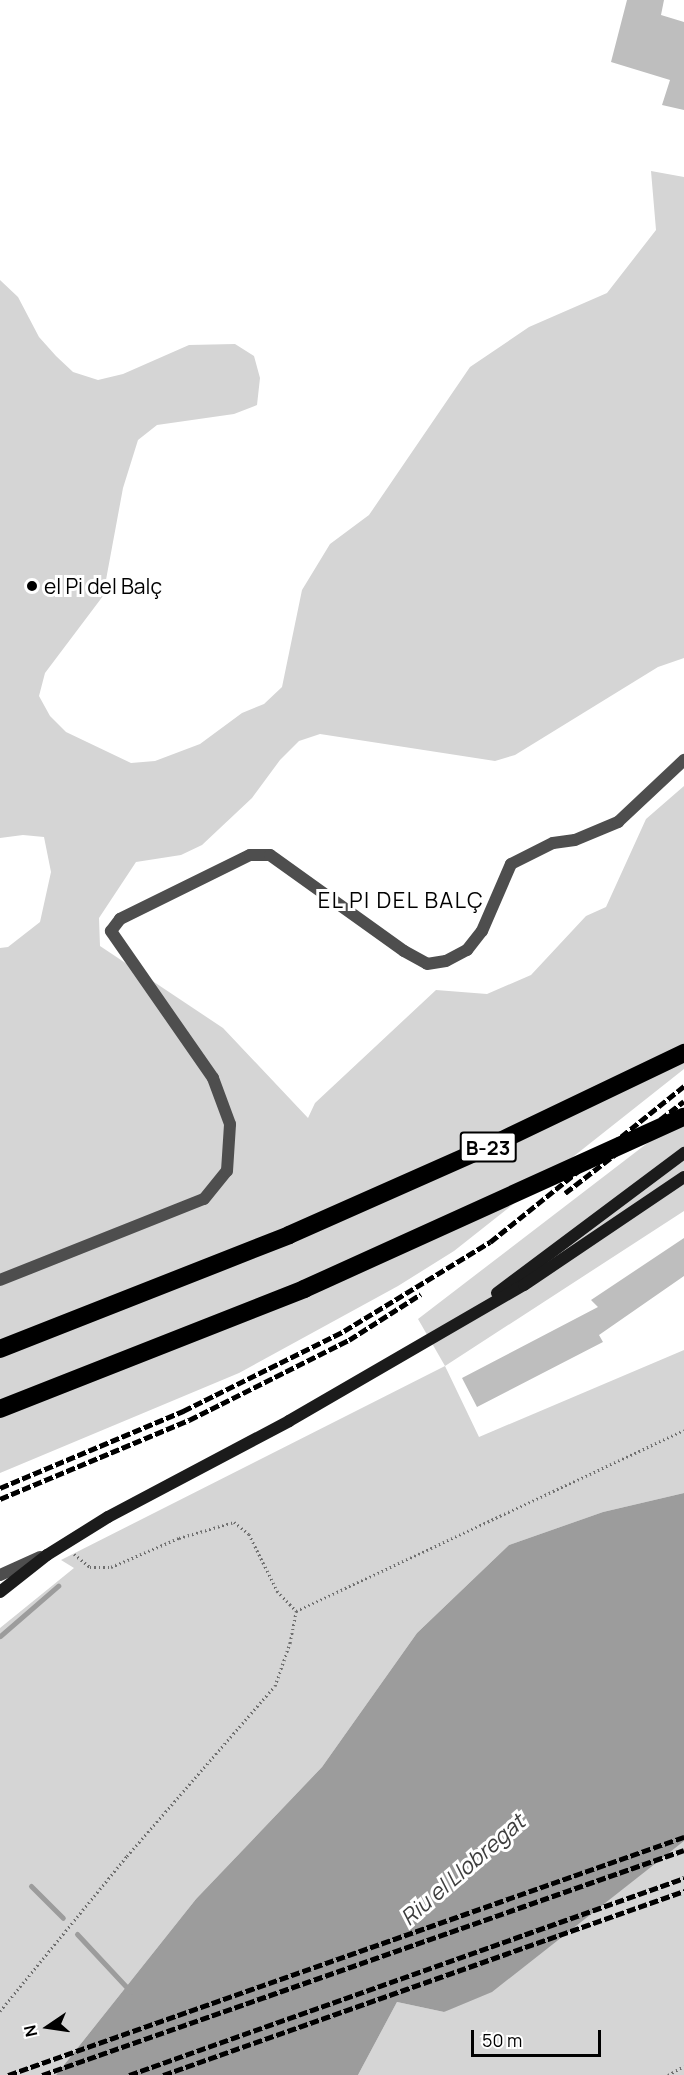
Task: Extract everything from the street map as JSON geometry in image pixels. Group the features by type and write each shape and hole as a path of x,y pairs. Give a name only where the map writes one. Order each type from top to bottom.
{"highway":[{"name":"B-23","path":"0,1349 289,1235 494,1144 684,1053"},
{"name":"B-23","path":"0,1409 304,1289 684,1117"}],"main road":[{"path":"477,1309 684,1153"},
{"path":"0,1592 66,1543 289,1421 477,1309 524,1286 684,1177"}],"street":[{"path":"0,1280 204,1199 226,1171 230,1125 213,1078 111,931 120,919 250,855 270,855 404,951 428,964 446,961 467,950 482,931 511,864 553,843 575,840 618,822 684,760"},
{"path":"0,1575 47,1555"}],"path":[{"path":"296,1611 684,1430"},
{"path":"66,1543 77,1557 101,1568 133,1561 218,1524 234,1522 249,1533 277,1592 296,1611"},
{"path":"0,2011 127,1856 275,1686 290,1642 296,1611"},
{"path":"668,2075 684,2066"}],"shaded area":[{"path":"651,171 684,177 684,658 658,667 515,755 495,761 320,734 299,741 280,760 252,798 202,845 181,855 136,862 99,918 100,946 223,1028 308,1118 315,1103 436,990 487,994 531,975 586,916 606,907 646,819 684,786 684,1069 454,1251 398,1286 239,1373 0,1473 0,948 8,947 40,922 51,872 44,837 23,835 0,838 0,280 18,297 39,337 56,356 73,372 98,380 123,374 189,345 235,344 254,356 260,378 257,405 234,414 157,425 138,440 123,488 103,596 45,673 39,696 50,716 66,732 131,763 155,761 200,744 242,713 264,704 282,687 302,590 330,544 369,515 470,367 529,327 607,293 656,230"},
{"path":"684,1115 684,1211 445,1366 418,1319"},
{"path":"684,1350 684,1493 603,1512 509,1545 417,1633 322,1767 196,1899 56,2075 0,2075 0,1628 74,1568 61,1560 445,1366 479,1437"},
{"path":"684,1841 684,2075 358,2075 397,2002 444,2012"}],"water":[{"name":"Riu el Llobregat","path":"684,1493 684,1841 492,1992 444,2012 397,2002 358,2075 56,2075 196,1899 322,1767 417,1633 509,1545 603,1512"}],"building":[{"path":"627,0 664,0 661,15 684,22 684,110 662,105 670,80 611,62"},
{"path":"684,1238 684,1276 599,1335 603,1342 477,1407 462,1378 598,1307 591,1300"}],"waterway":[{"path":"0,1636 58,1586"},
{"path":"31,1886 63,1918"},
{"path":"77,1934 131,1992"}],"railway":[{"path":"0,1488 183,1411 344,1331 490,1242 684,1086"},
{"path":"565,1193 684,1101"},
{"path":"0,1499 189,1420 349,1340 421,1294"},
{"path":"8,2075 684,1837"},
{"path":"42,2075 684,1850"},
{"path":"129,2075 684,1878"},
{"path":"163,2075 684,1891"}],"place":[{"name":"el Pi del Balç","path":"32,586"}],"district":[{"name":"EL PI DEL BALÇ","path":"401,901"}]}
